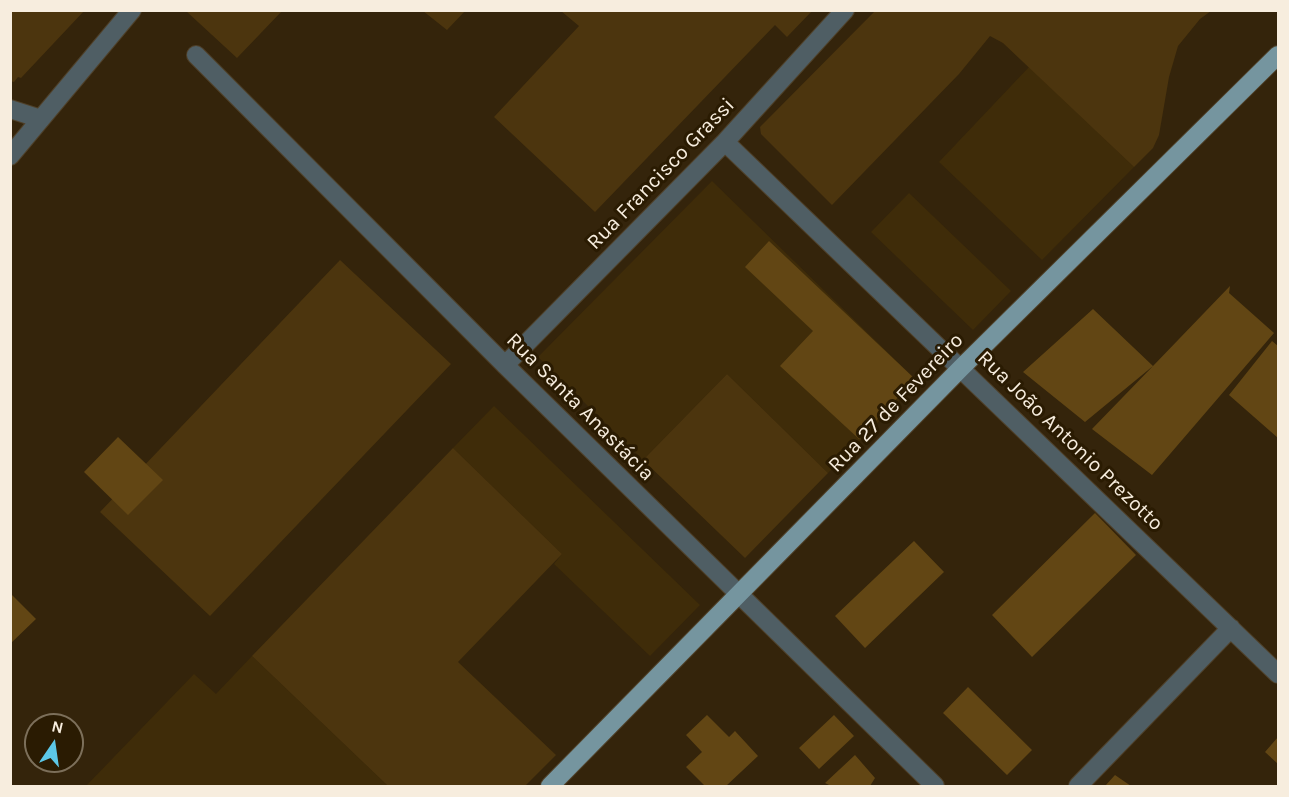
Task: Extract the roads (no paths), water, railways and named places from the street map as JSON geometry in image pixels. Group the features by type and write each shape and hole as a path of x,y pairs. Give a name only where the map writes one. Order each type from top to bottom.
{"main road":[{"name":"Rua 27 de Fevereiro","path":"550,786 961,368 1278,55"}],"street":[{"path":"10,156 132,10"},
{"name":"Rua Francisco Grassi","path":"505,365 725,142 845,10"},
{"name":"Rua Santa Anastácia","path":"196,55 505,365 934,786"},
{"path":"10,109 41,119"},
{"name":"Rua João Antonio Prezotto","path":"725,142 1278,674"},
{"path":"1078,786 1231,628"}]}
